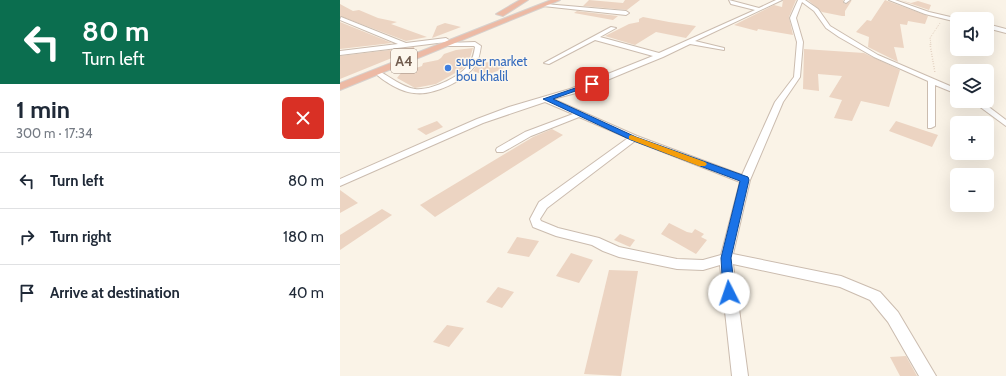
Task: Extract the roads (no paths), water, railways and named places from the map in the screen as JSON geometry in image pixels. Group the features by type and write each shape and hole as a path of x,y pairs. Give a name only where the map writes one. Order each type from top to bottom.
{"highway":[{"name":"A4","path":"340,87 447,42 525,0"},
{"name":"A4","path":"340,82 557,0"},
{"path":"515,6 521,9 541,6"}],"street":[{"path":"731,0 733,3 759,9"},
{"path":"340,183 512,108 592,84 661,56 780,0"},
{"path":"740,376 726,258 745,180 778,102 797,77 800,42 793,18 801,0 816,10 828,27 841,36 876,56 950,88"},
{"path":"891,0 950,19"},
{"path":"541,6 626,13"},
{"path":"341,19 407,45"},
{"path":"547,63 613,28"},
{"path":"994,28 1006,31"},
{"path":"596,38 661,56"},
{"path":"340,53 447,42 475,44 478,46 473,64 470,68 443,86 413,92 377,72"},
{"path":"690,42 722,49"},
{"path":"931,80 931,126"},
{"path":"546,99 634,138 745,180"},
{"path":"985,108 1006,124"},
{"path":"500,150 528,134 579,114"},
{"path":"634,138 543,205 535,219 537,224 556,232 595,241 607,248 619,252 677,264 703,265 726,258 841,282 875,296 893,317 928,376"}],"place":[{"name":"super market bou khalil","path":"448,68"}]}
